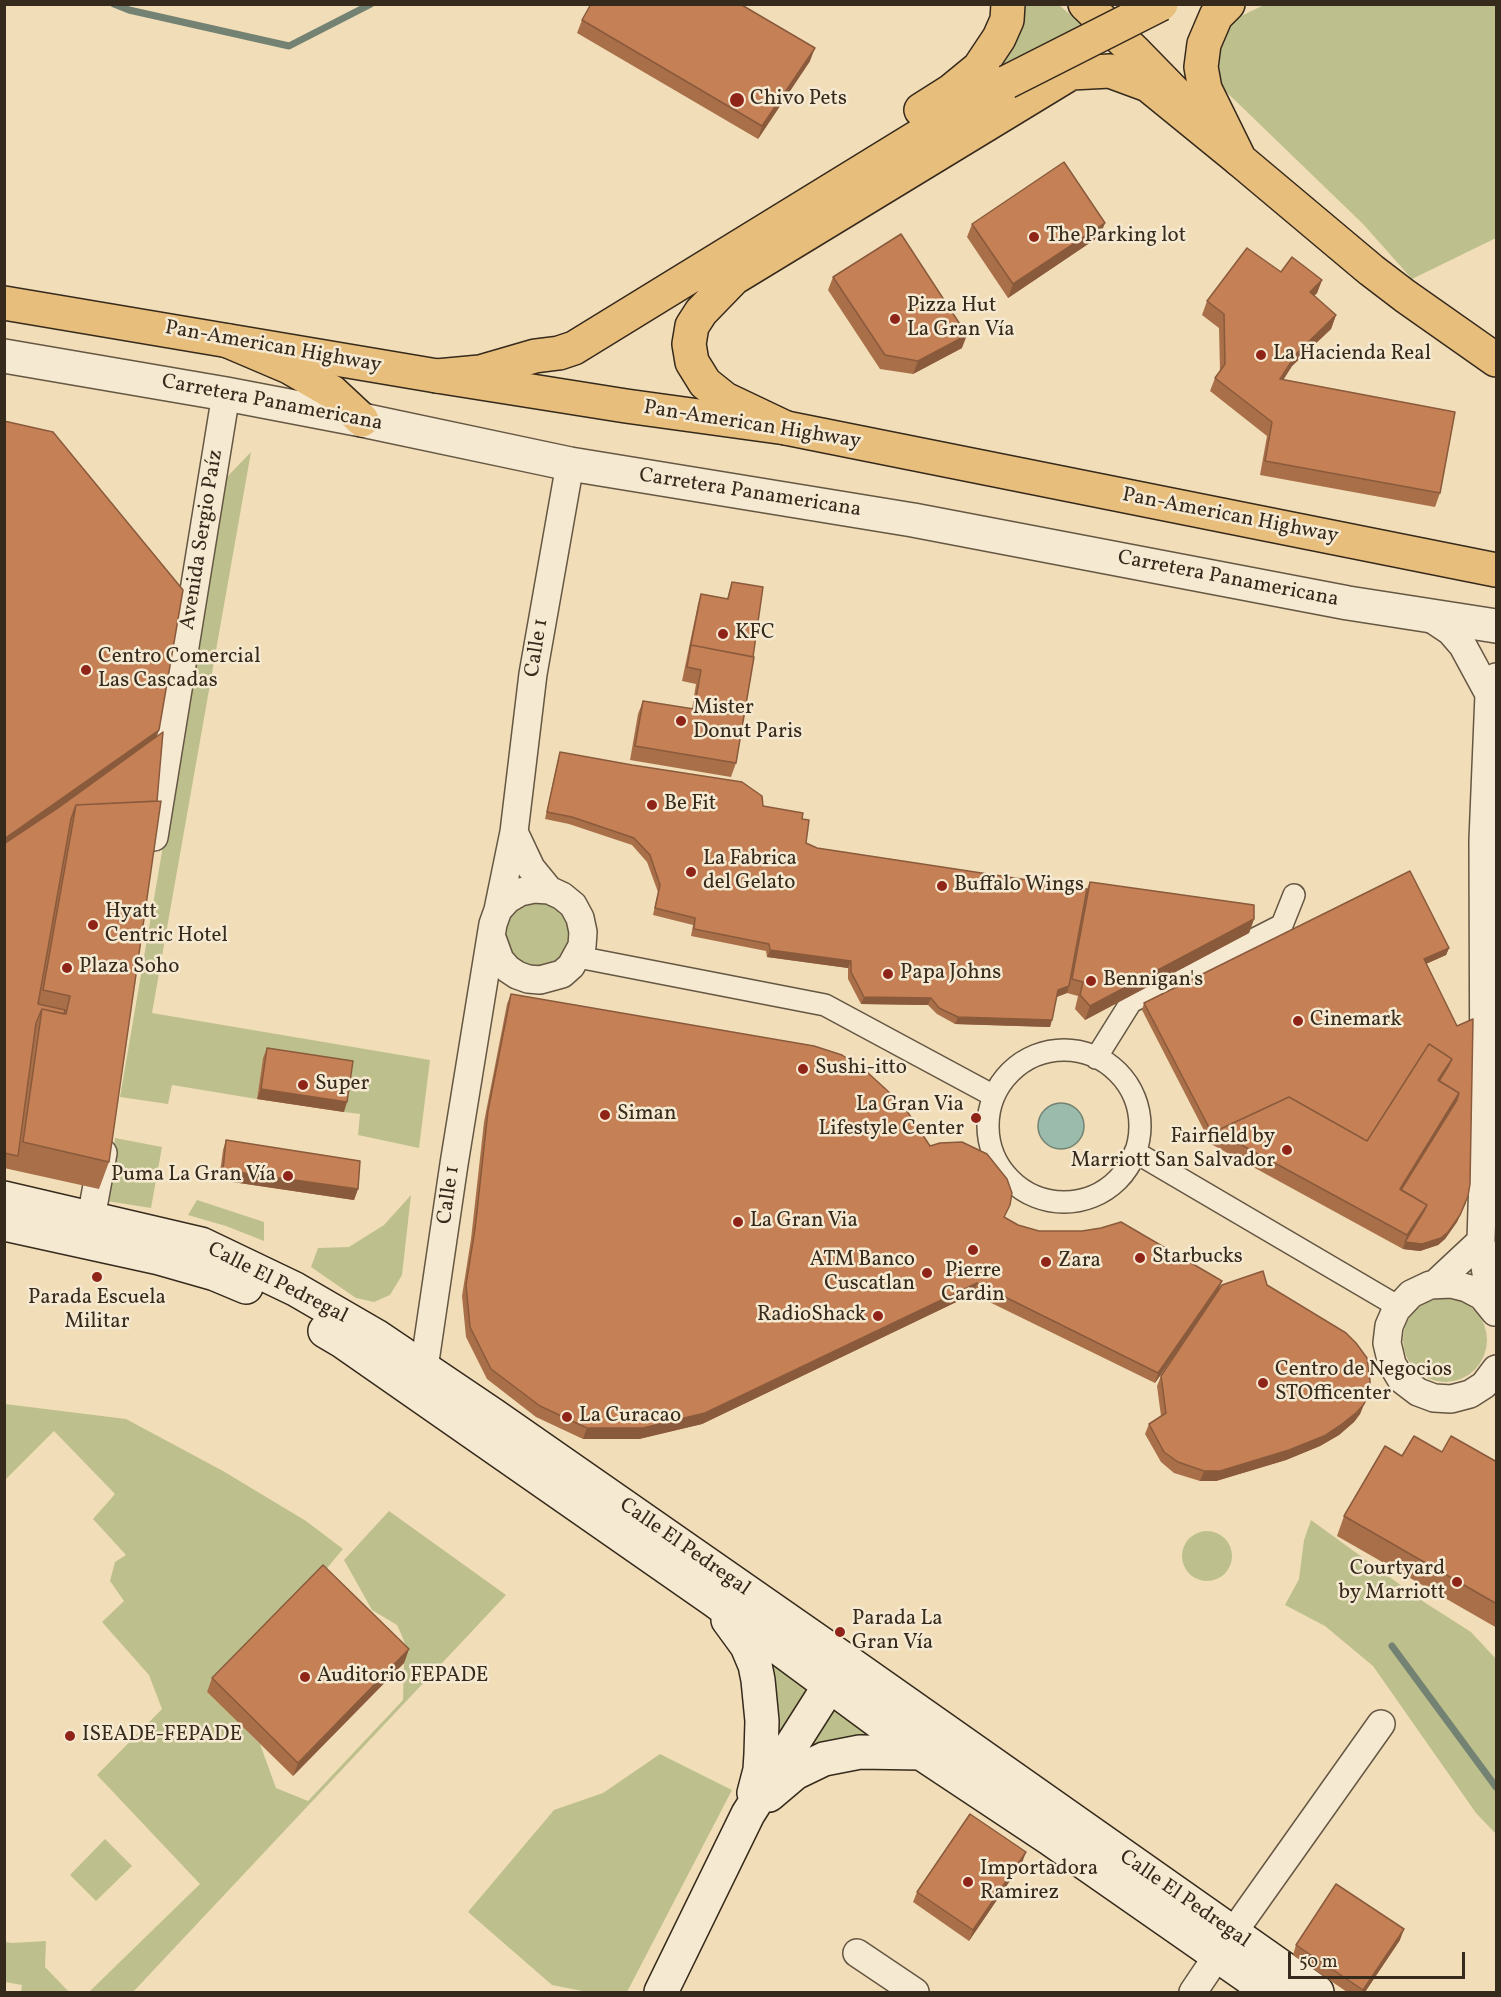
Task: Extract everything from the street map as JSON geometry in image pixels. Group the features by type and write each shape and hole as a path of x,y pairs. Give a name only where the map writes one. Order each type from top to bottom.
{"main road":[{"path":"535,356 951,91 979,68 993,49 1007,20 1008,4"},
{"path":"1085,4 1136,52 1240,160"},
{"path":"437,376 480,372 535,356 559,353 574,348 1007,82 1161,4"},
{"path":"1228,4 1216,16 1204,44 1201,67 1205,89 1240,160"},
{"path":"786,428 725,399 705,383 692,362 688,344 692,326 701,312 734,278 1071,73 1110,71 1149,85 1371,270 1497,360"},
{"name":"Pan-American Highway","path":"4,303 615,405 786,428 1497,570"},
{"path":"1438,320 1497,376"},
{"path":"228,341 289,367 332,392 362,420"},
{"name":"Carretera Panamericana","path":"4,356 226,394 570,464 913,520 1348,603 1497,626"},
{"name":"Calle El Pedregal","path":"4,1198 201,1244 295,1289 376,1336 424,1368 837,1674 1225,1945 1270,1992"},
{"name":"Calle El Pedregal","path":"12,1231 83,1255 136,1252 215,1274 276,1302 342,1341 715,1601 837,1674 921,1753 1049,1838 1225,1945 1317,1992"},
{"path":"715,1601 747,1646 758,1680 762,1721 760,1770 748,1814"},
{"path":"662,1992 748,1814 837,1674"},
{"path":"748,1814 795,1773 824,1759 860,1752 921,1753"}],"street":[{"name":"Avenida Sergio Paíz","path":"150,862 226,394"},
{"name":"Calle 1","path":"424,1368 493,924 514,832 533,674 570,464"},
{"path":"1426,614 1450,631 1464,646 1493,686 1483,840 1484,1144 1481,1241 1494,1310"},
{"path":"514,832 531,868 549,890"},
{"path":"498,910 508,899 520,892 534,889 549,890 562,896 573,905 580,918 584,932 578,957 825,1005 994,1096"},
{"path":"1096,1058 1131,1002 1282,925 1294,895"},
{"path":"492,938 500,960 508,969 528,979"},
{"name":"Calle 1","path":"478,1023 498,995 506,989 528,979 540,980 562,974 578,957"},
{"path":"1062,1051 1096,1058 1115,1071 1130,1090 1135,1101 1139,1123 1135,1152 1118,1179 1098,1194 1086,1199 1067,1202 1036,1197 1005,1175 992,1153 988,1128 994,1096 1009,1073 1028,1059 1062,1051"},
{"path":"91,1218 107,1127"},
{"path":"1135,1152 1399,1306"},
{"path":"1435,1284 1481,1241"},
{"path":"1494,1310 1482,1296 1467,1288 1452,1284 1435,1284 1418,1290 1399,1306 1389,1326 1388,1348 1394,1368 1411,1388 1434,1398 1459,1398 1474,1392 1484,1385 1497,1369"},
{"path":"1193,1992 1381,1724"},
{"path":"858,1953 915,1992"}],"green space":[{"path":"1022,5 1059,5 1082,25 977,85"},
{"path":"1264,5 1496,5 1496,238 1412,279 1363,224 1214,80 1220,35 1235,19"},
{"path":"251,452 152,1013 430,1060 419,1148 358,1135 360,1114 344,1112 349,1071 263,1059 257,1099 172,1085 168,1104 120,1097 226,478"},
{"path":"537,900 550,903 561,910 568,921 571,934 568,947 561,958 550,965 537,968 524,965 513,958 506,947 503,934 506,921 513,910 524,903"},
{"path":"115,1138 162,1147 151,1208 107,1201"},
{"path":"411,1195 402,1275 390,1295 374,1302 356,1298 311,1267 318,1248 349,1247 384,1225"},
{"path":"197,1200 264,1222 264,1241 226,1226 188,1215"},
{"path":"1445,1298 1461,1301 1475,1310 1484,1324 1487,1340 1484,1356 1475,1370 1461,1379 1445,1382 1429,1379 1415,1370 1406,1356 1403,1340 1406,1324 1415,1310 1429,1301"},
{"name":"ISEADE-FEPADE","path":"5,1404 126,1419 223,1471 306,1521 343,1549 318,1579 207,1692 260,1744 276,1788 308,1801 403,1700 404,1663 407,1649 402,1636 397,1625 372,1610 344,1560 389,1511 506,1595 133,1992 89,1992 200,1884 97,1775 162,1709 149,1675 102,1622 124,1601 110,1581 115,1562 126,1555 93,1519 115,1494 54,1431 5,1480"},
{"path":"1311,1520 1424,1602 1471,1632 1496,1659 1496,1834 1476,1813 1373,1666 1325,1626 1285,1605 1299,1579 1304,1540"},
{"path":"1202,1531 1212,1531 1225,1538 1232,1551 1232,1561 1225,1574 1212,1581 1202,1581 1193,1577 1186,1570 1182,1561 1182,1551 1186,1542 1193,1535"},
{"path":"763,1655 802,1685 805,1690 805,1695 772,1752"},
{"path":"831,1703 878,1736 788,1764"},
{"path":"660,1754 732,1790 627,1992 587,1992 552,1985 468,1912 554,1810 603,1793"},
{"path":"105,1839 132,1866 96,1901 70,1875"},
{"path":"46,1941 45,1967 69,1992 21,1992 22,1985 5,1982 5,1942"}],"shaded area":[{"path":"1061,1103 1077,1110 1084,1126 1077,1142 1061,1149 1045,1142 1038,1126 1045,1110"}],"building":[{"name":"Chivo Pets","path":"591,4 740,4 815,48 762,126 582,20"},
{"name":"The Parking lot","path":"1064,162 1105,223 1013,284 972,224"},
{"name":"Pizza Hut La Gran Vía","path":"901,234 967,335 918,361 885,355 833,277"},
{"path":"1247,248 1281,272 1292,257 1322,280 1310,292 1336,315 1297,353 1280,379 1455,412 1440,493 1265,461 1272,422 1215,378 1225,364 1224,314 1207,301"},
{"name":"Centro Comercial Las Cascadas","path":"4,421 53,432 183,590 159,730 4,839"},
{"name":"KFC","path":"732,582 763,587 753,657 691,645 690,649 701,594 728,599"},
{"path":"691,645 754,657 736,763 635,746 643,701 694,709 701,670 687,667"},
{"path":"163,732 157,801 76,805 71,819 38,1004 65,1010 64,1014 42,1009 36,1023 18,1156 4,1153 4,844"},
{"path":"560,752 742,782 762,796 763,806 803,813 802,819 809,820 806,843 817,848 1087,889 1069,986 1058,990 1052,1020 958,1017 939,1008 931,998 864,997 851,972 851,961 770,950 769,944 694,929 695,918 655,908 660,885 650,855 634,838 572,817 547,812"},
{"name":"Plaza Soho","path":"161,801 109,1162 23,1142 42,1009 66,1014 70,996 43,990 76,805"},
{"name":"Cinemark","path":"1410,871 1449,948 1424,959 1457,1026 1473,1019 1468,1196 1460,1215 1448,1232 1441,1238 1422,1244 1405,1242 1427,1205 1401,1190 1457,1100 1459,1093 1439,1081 1452,1059 1429,1044 1367,1141 1289,1097 1216,1131 1214,1137 1144,1003"},
{"path":"1090,882 1254,905 1254,919 1090,1006 1080,995 1083,982 1072,979"},
{"name":"La Gran Via","path":"511,994 814,1046 842,1055 867,1072 903,1105 930,1146 962,1142 987,1154 1007,1179 1012,1193 1010,1205 1004,1217 1018,1225 1039,1231 1082,1231 1121,1222 1222,1281 1158,1373 977,1283 705,1413 643,1428 587,1428 540,1406 491,1369 470,1327 466,1285 475,1229 488,1111"},
{"name":"Fairfield by Marriott San Salvador","path":"1429,1044 1452,1059 1438,1080 1459,1093 1400,1189 1427,1205 1407,1235 1216,1131 1289,1097 1367,1141"},
{"name":"Super","path":"267,1048 353,1061 347,1102 261,1089"},
{"name":"Puma La Gran Vía","path":"226,1140 360,1161 358,1189 223,1170"},
{"name":"Centro de Negocios STOfficenter","path":"1263,1271 1267,1285 1346,1333 1356,1343 1367,1358 1370,1381 1369,1392 1364,1404 1342,1424 1324,1436 1289,1450 1220,1471 1204,1471 1178,1462 1164,1452 1149,1424 1166,1413 1161,1376 1222,1285"},
{"name":"Courtyard by Marriott","path":"1414,1436 1442,1452 1451,1436 1497,1462 1497,1604 1344,1516 1385,1446 1402,1456"},
{"name":"Auditorio FEPADE","path":"323,1565 409,1649 298,1763 212,1678"},
{"name":"Importadora Ramirez","path":"970,1814 1026,1852 973,1930 917,1892"},
{"path":"1336,1884 1404,1929 1363,1990 1296,1945"}],"waterway":[{"path":"114,4 129,10 289,46 371,4"},
{"path":"1392,1646 1496,1787"}],"place":[{"name":"Chivo Pets","path":"737,100"},
{"name":"The Parking lot","path":"1034,237"},
{"name":"Pizza Hut La Gran Vía","path":"895,319"},
{"name":"La Hacienda Real","path":"1261,355"},
{"name":"KFC","path":"723,634"},
{"name":"Centro Comercial Las Cascadas","path":"86,670"},
{"name":"Mister Donut Paris","path":"681,721"},
{"name":"Be Fit","path":"652,805"},
{"name":"La Fabrica del Gelato","path":"691,872"},
{"name":"Buffalo Wings","path":"942,886"},
{"name":"Hyatt Centric Hotel","path":"93,925"},
{"name":"Plaza Soho","path":"67,968"},
{"name":"Papa Johns","path":"888,974"},
{"name":"Bennigan's","path":"1091,981"},
{"name":"Cinemark","path":"1298,1021"},
{"name":"Sushi-itto","path":"803,1069"},
{"name":"Super","path":"303,1085"},
{"name":"Siman","path":"605,1115"},
{"name":"La Gran Via Lifestyle Center","path":"976,1118"},
{"name":"Fairfield by Marriott San Salvador","path":"1287,1150"},
{"name":"Puma La Gran Vía","path":"288,1176"},
{"name":"La Gran Via","path":"738,1222"},
{"name":"Pierre Cardin","path":"973,1250"},
{"name":"Starbucks","path":"1140,1258"},
{"name":"Zara","path":"1046,1262"},
{"name":"ATM Banco Cuscatlan","path":"927,1273"},
{"name":"Parada Escuela Militar","path":"97,1277"},
{"name":"RadioShack","path":"878,1316"},
{"name":"Centro de Negocios STOfficenter","path":"1263,1383"},
{"name":"La Curacao","path":"567,1417"},
{"name":"Courtyard by Marriott","path":"1457,1582"},
{"name":"Parada La Gran Vía","path":"840,1632"},
{"name":"Auditorio FEPADE","path":"305,1677"},
{"name":"ISEADE-FEPADE","path":"70,1736"},
{"name":"Importadora Ramirez","path":"968,1882"}]}
